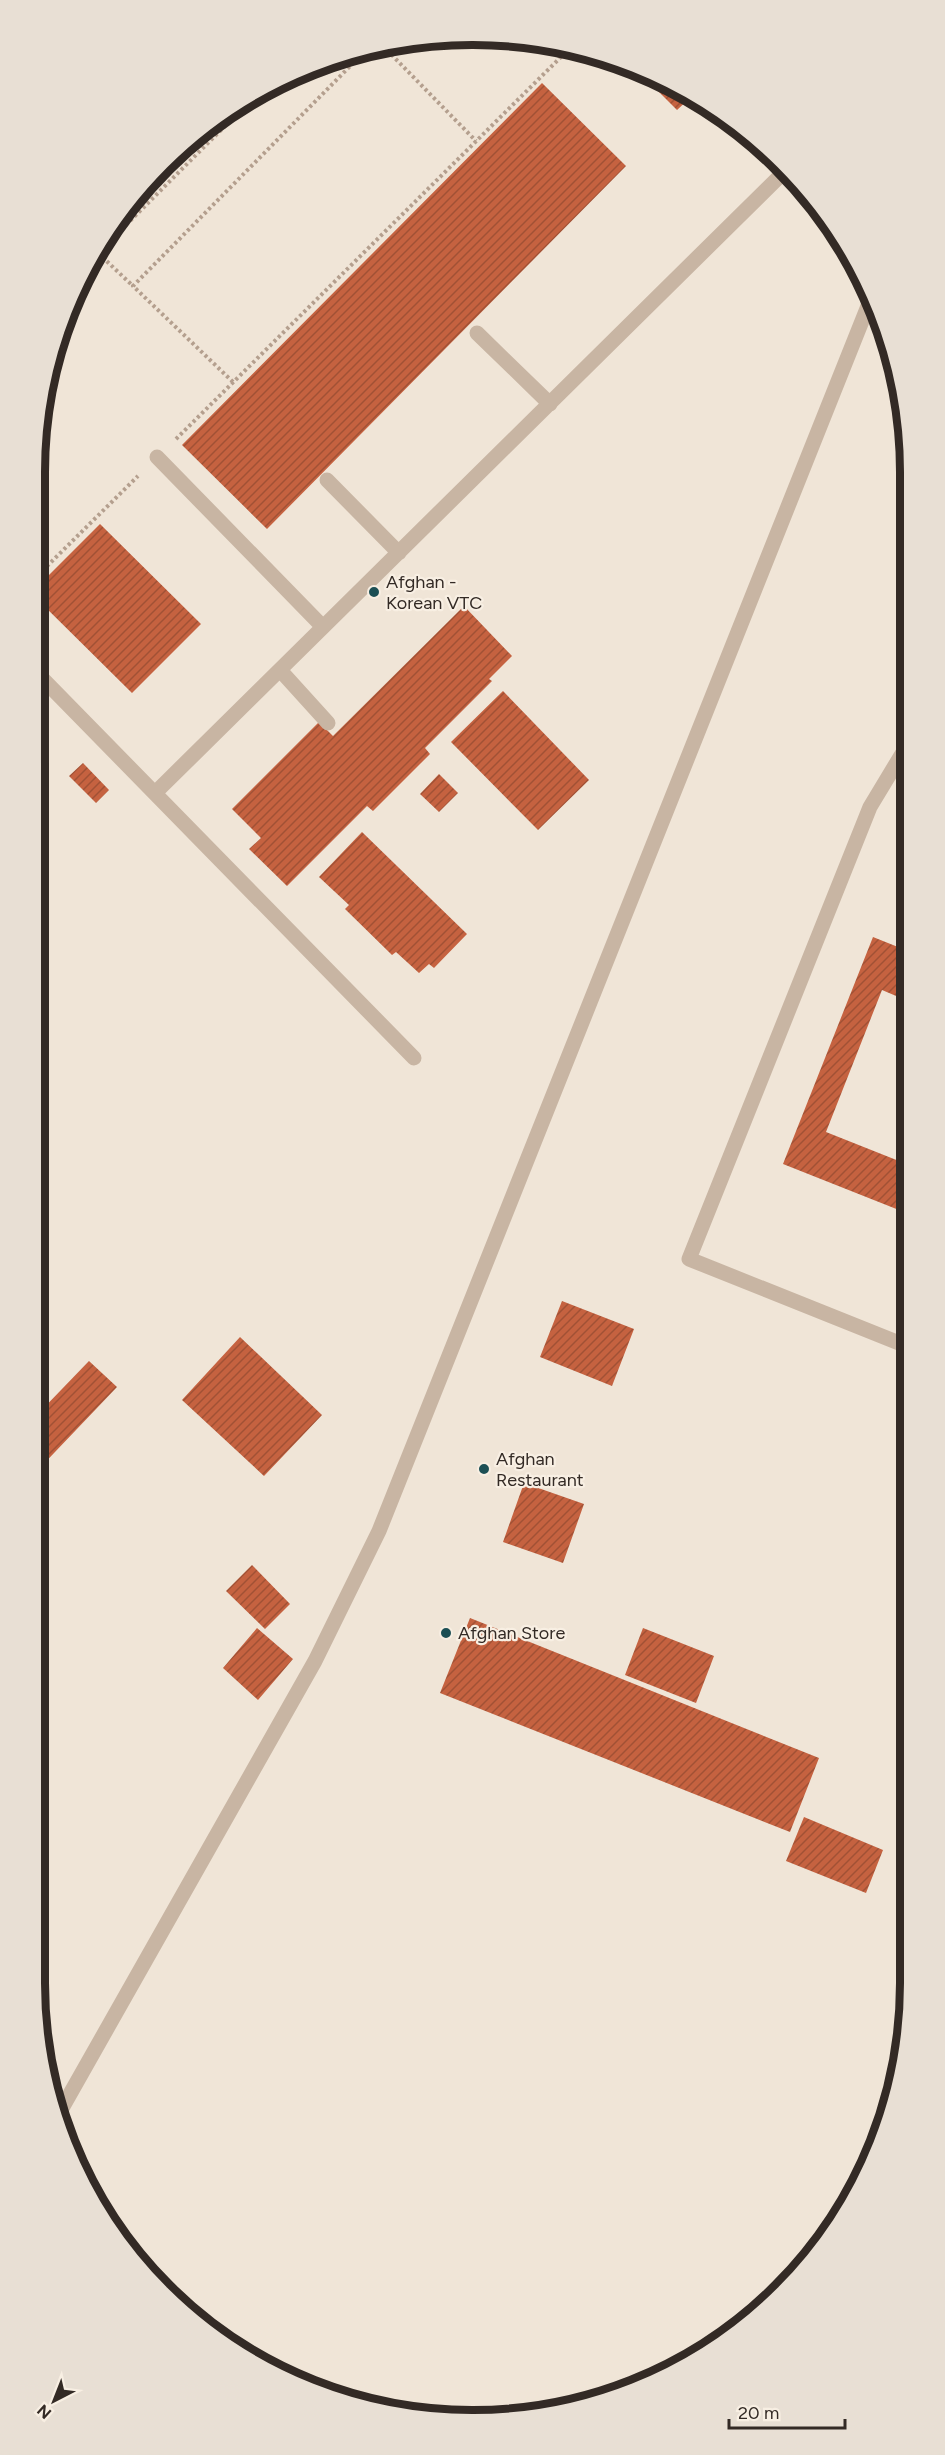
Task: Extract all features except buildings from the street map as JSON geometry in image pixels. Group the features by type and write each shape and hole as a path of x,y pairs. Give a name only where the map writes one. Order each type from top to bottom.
{"street":[{"path":"155,793 780,176"},
{"path":"64,2105 310,1671 379,1531 867,309"},
{"path":"477,333 550,404"},
{"path":"157,457 323,627"},
{"path":"327,480 399,553"},
{"path":"280,670 328,723"},
{"path":"45,681 414,1058"},
{"path":"900,757 870,807 689,1259 900,1343"}],"path":[{"path":"390,53 476,141"},
{"path":"556,53 560,57"},
{"path":"45,568 563,55"},
{"path":"133,286 355,62"},
{"path":"119,232 232,119"},
{"path":"103,258 233,382"}],"place":[{"name":"Afghan - Korean VTC","path":"374,592"},
{"name":"Afghan Restaurant","path":"484,1469"},
{"name":"Afghan Store","path":"446,1633"}]}
